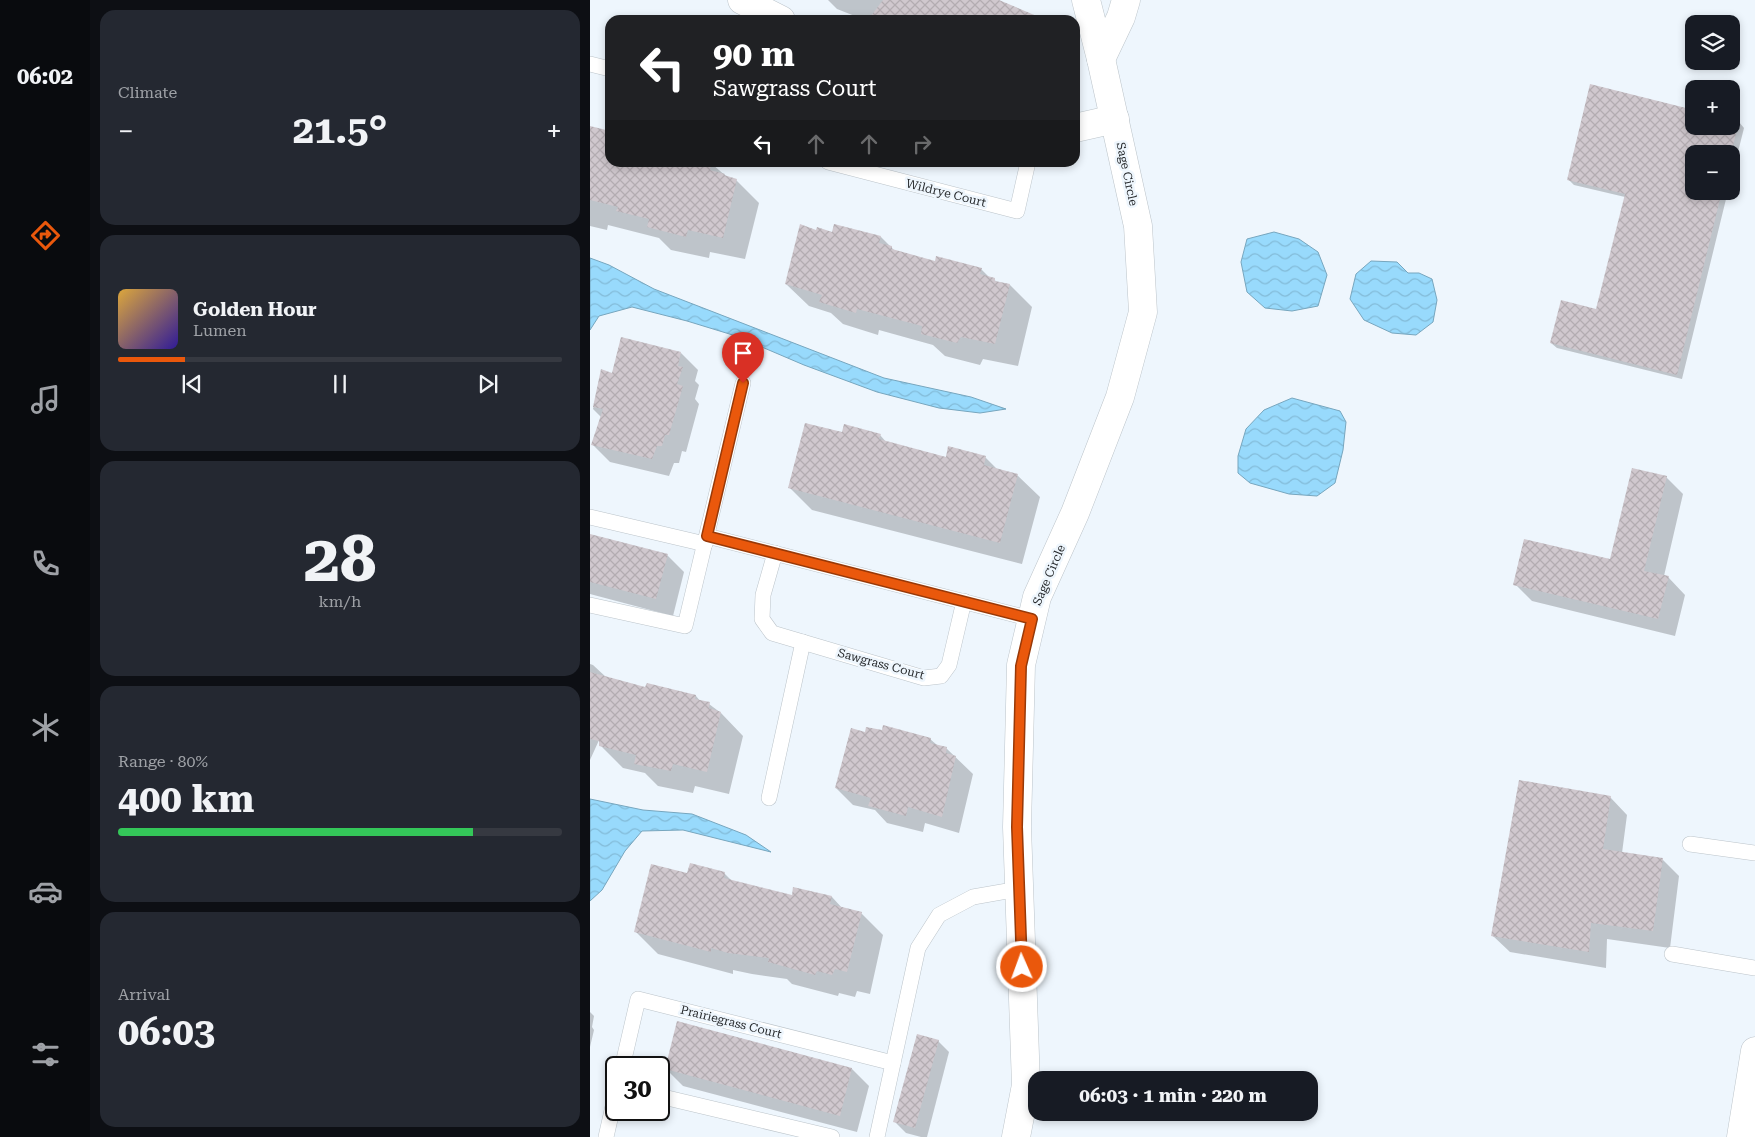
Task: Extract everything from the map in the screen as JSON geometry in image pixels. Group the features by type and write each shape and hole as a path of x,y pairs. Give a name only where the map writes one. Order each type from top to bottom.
{"street":[{"path":"742,0 771,15"},
{"name":"Sage Circle","path":"1016,1137 1026,1085 1017,827 1021,666 1037,597 1075,513 1120,397 1143,312 1138,226 1115,118 1086,0"},
{"path":"1101,59 1121,17 1126,0"},
{"path":"1080,127 1115,118"},
{"path":"1741,1137 1755,1051"}],"lane":[{"path":"590,64 605,68"},
{"name":"Wildrye Court","path":"847,167 1017,211 1027,167"},
{"path":"590,605 685,626 743,383"},
{"path":"590,517 775,553 1032,619"},
{"name":"Sawgrass Court","path":"775,553 764,595 762,619 772,633 924,678 941,676 949,665 964,601"},
{"path":"769,798 803,642"},
{"path":"1690,844 1755,853"},
{"path":"877,1137 918,948 939,915 973,897 1019,889"},
{"path":"1672,954 1755,968"},
{"name":"Prairiegrass Court","path":"625,1056 638,999 893,1063"},
{"path":"670,1099 832,1137"},
{"path":"606,1137 610,1121"}],"water":[{"path":"1274,232 1299,239 1318,252 1327,275 1318,306 1292,311 1265,308 1247,292 1241,262 1247,239"},
{"path":"590,258 609,265 654,289 884,378 971,397 1006,409 980,413 939,408 877,392 804,365 736,336 632,307 599,316 590,330"},
{"path":"1371,261 1397,262 1408,273 1419,273 1432,279 1437,300 1433,322 1416,335 1392,333 1364,320 1350,299 1356,274"},
{"path":"1292,398 1340,411 1346,422 1343,450 1335,483 1317,496 1289,494 1250,483 1238,473 1238,456 1246,429 1264,410"},
{"path":"590,799 643,810 692,814 746,835 771,852 683,830 642,831 625,851 602,890 590,901"}],"building":[{"path":"883,0 999,0 1034,15 872,15"},
{"path":"1590,84 1685,108 1685,135 1736,135 1733,145 1685,145 1685,200 1720,200 1677,375 1550,343 1561,300 1596,309 1625,194 1567,180"},
{"path":"590,126 605,130 605,167 711,167 710,170 737,179 723,238 688,230 686,237 647,227 649,219 616,211 618,207 590,200"},
{"path":"800,224 816,230 817,227 832,232 834,224 881,236 879,243 892,246 892,249 935,261 936,256 982,268 980,274 995,278 995,281 1010,284 995,344 961,337 957,343 921,334 922,326 857,309 856,313 819,302 822,295 785,284"},
{"path":"621,337 681,352 678,366 683,367 677,384 683,386 669,435 665,435 662,446 657,446 652,459 591,445 603,409 593,407 601,369 612,373"},
{"path":"805,423 842,432 844,424 881,434 879,439 946,457 948,446 986,456 984,465 1018,474 1000,543 788,488"},
{"path":"1632,468 1667,476 1644,571 1669,576 1658,619 1513,585 1524,539 1610,559"},
{"path":"590,534 668,554 656,599 590,582"},
{"path":"590,672 645,687 647,683 696,695 695,699 710,702 709,708 721,712 707,772 673,764 671,771 634,764 636,755 599,746 599,741 590,739"},
{"path":"883,725 931,738 930,743 947,747 946,753 956,756 942,817 908,807 906,816 868,806 871,798 835,788 851,728 865,732 866,727 882,730"},
{"path":"1519,780 1611,796 1603,849 1663,858 1653,931 1591,923 1589,952 1491,936"},
{"path":"690,863 725,872 724,878 792,895 793,887 832,896 830,904 862,912 847,972 835,969 832,975 817,971 815,975 768,962 769,958 728,953 711,948 711,952 634,932 651,864 687,873"},
{"path":"677,1021 852,1068 840,1116 670,1070 670,1056 668,1056"},
{"path":"917,1034 939,1040 915,1128 893,1122"}],"route":[{"path":"743,383 707,536 1032,619 1021,666 1017,827 1022,967"}]}
